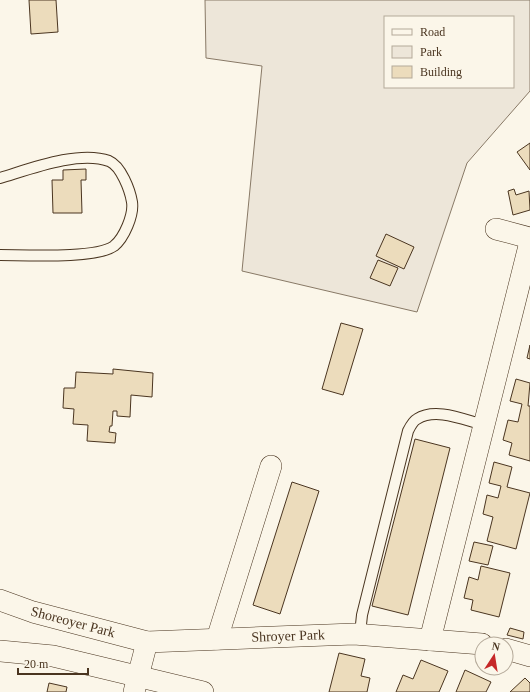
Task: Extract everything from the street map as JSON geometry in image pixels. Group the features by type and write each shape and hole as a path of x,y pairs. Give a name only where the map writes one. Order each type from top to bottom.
{"street":[{"path":"496,229 530,238"},
{"path":"430,640 530,242"},
{"path":"217,640 271,466"},
{"name":"Shoreoyer Park","path":"0,600 33,612 147,642"},
{"name":"Shroyer Park","path":"147,642 360,634 474,643"},
{"path":"136,684 147,642"},
{"path":"514,651 530,656"},
{"path":"0,652 53,656 136,684 203,692"}],"lane":[{"path":"0,178 52,163 86,156 111,162 127,182 132,204 128,226 114,246 90,253 0,255"},
{"path":"360,634 362,614 408,431 415,419 427,414 438,414 484,425"}],"green space":[{"path":"205,0 530,0 530,91 467,163 417,312 242,271 262,66 206,58"}],"building":[{"path":"29,0 56,0 58,32 31,34"},
{"path":"530,143 530,170 517,152"},
{"path":"86,169 86,180 81,180 82,213 53,213 52,180 63,180 63,170"},
{"path":"514,189 516,195 529,191 530,210 513,215 508,191"},
{"path":"386,234 414,247 404,269 376,256"},
{"path":"378,260 398,268 390,286 370,278"},
{"path":"341,323 363,329 343,395 322,389"},
{"path":"530,345 530,359 527,358"},
{"path":"113,369 153,373 152,397 131,395 130,417 117,416 117,411 113,411 112,426 110,426 109,432 116,433 115,443 87,441 88,425 73,424 74,409 63,408 64,388 75,388 76,372 113,374"},
{"path":"516,379 530,383 528,406 530,406 530,461 509,455 512,443 503,440 508,420 518,422 522,404 510,401"},
{"path":"415,439 450,448 408,615 372,606"},
{"path":"494,462 512,467 507,487 530,493 516,549 487,541 493,517 483,514 487,495 498,498 501,486 489,483"},
{"path":"292,482 319,491 280,614 253,605"},
{"path":"474,542 493,546 488,565 469,561"},
{"path":"481,566 510,573 499,617 471,610 473,600 464,598 469,577 478,580"},
{"path":"510,628 524,632 523,639 507,635"},
{"path":"339,653 365,659 361,676 370,678 367,692 329,692"},
{"path":"421,660 448,671 439,692 396,692 403,675 413,679"},
{"path":"465,670 474,674 474,676 478,676 491,682 486,692 456,692"},
{"path":"525,678 530,683 530,692 510,692"},
{"path":"49,683 67,687 66,692 47,692"}]}
